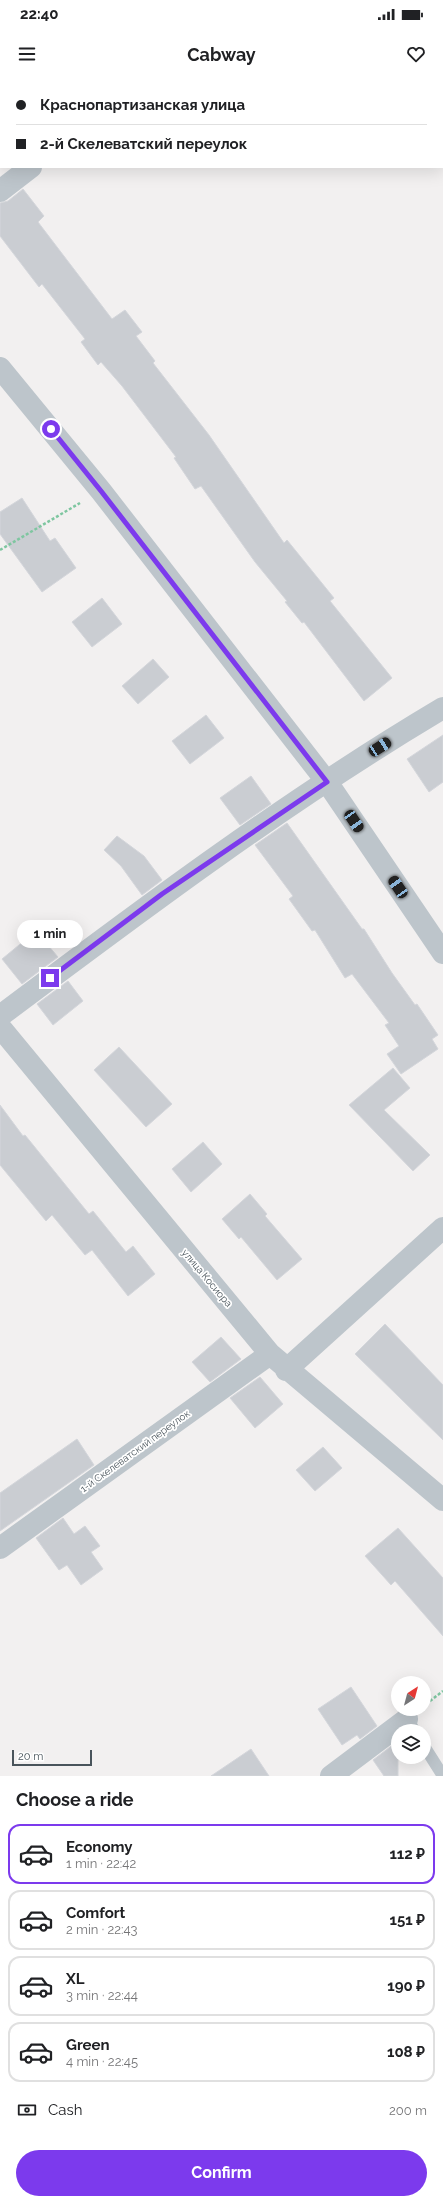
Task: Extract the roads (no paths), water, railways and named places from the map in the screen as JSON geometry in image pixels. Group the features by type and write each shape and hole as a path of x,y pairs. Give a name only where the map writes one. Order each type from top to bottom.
{"street":[{"path":"0,191 30,168"},
{"path":"0,368 101,491 327,782 443,953"},
{"path":"0,1016 162,894 327,782 443,708"},
{"name":"улица Косиора","path":"0,1027 270,1354 286,1370 443,1500"},
{"path":"286,1370 443,1228"},
{"name":"1-й Скелеватский переулок","path":"0,1548 270,1354"},
{"path":"331,1776 391,1738"}],"lane":[{"path":"431,1757 443,1776"}]}
